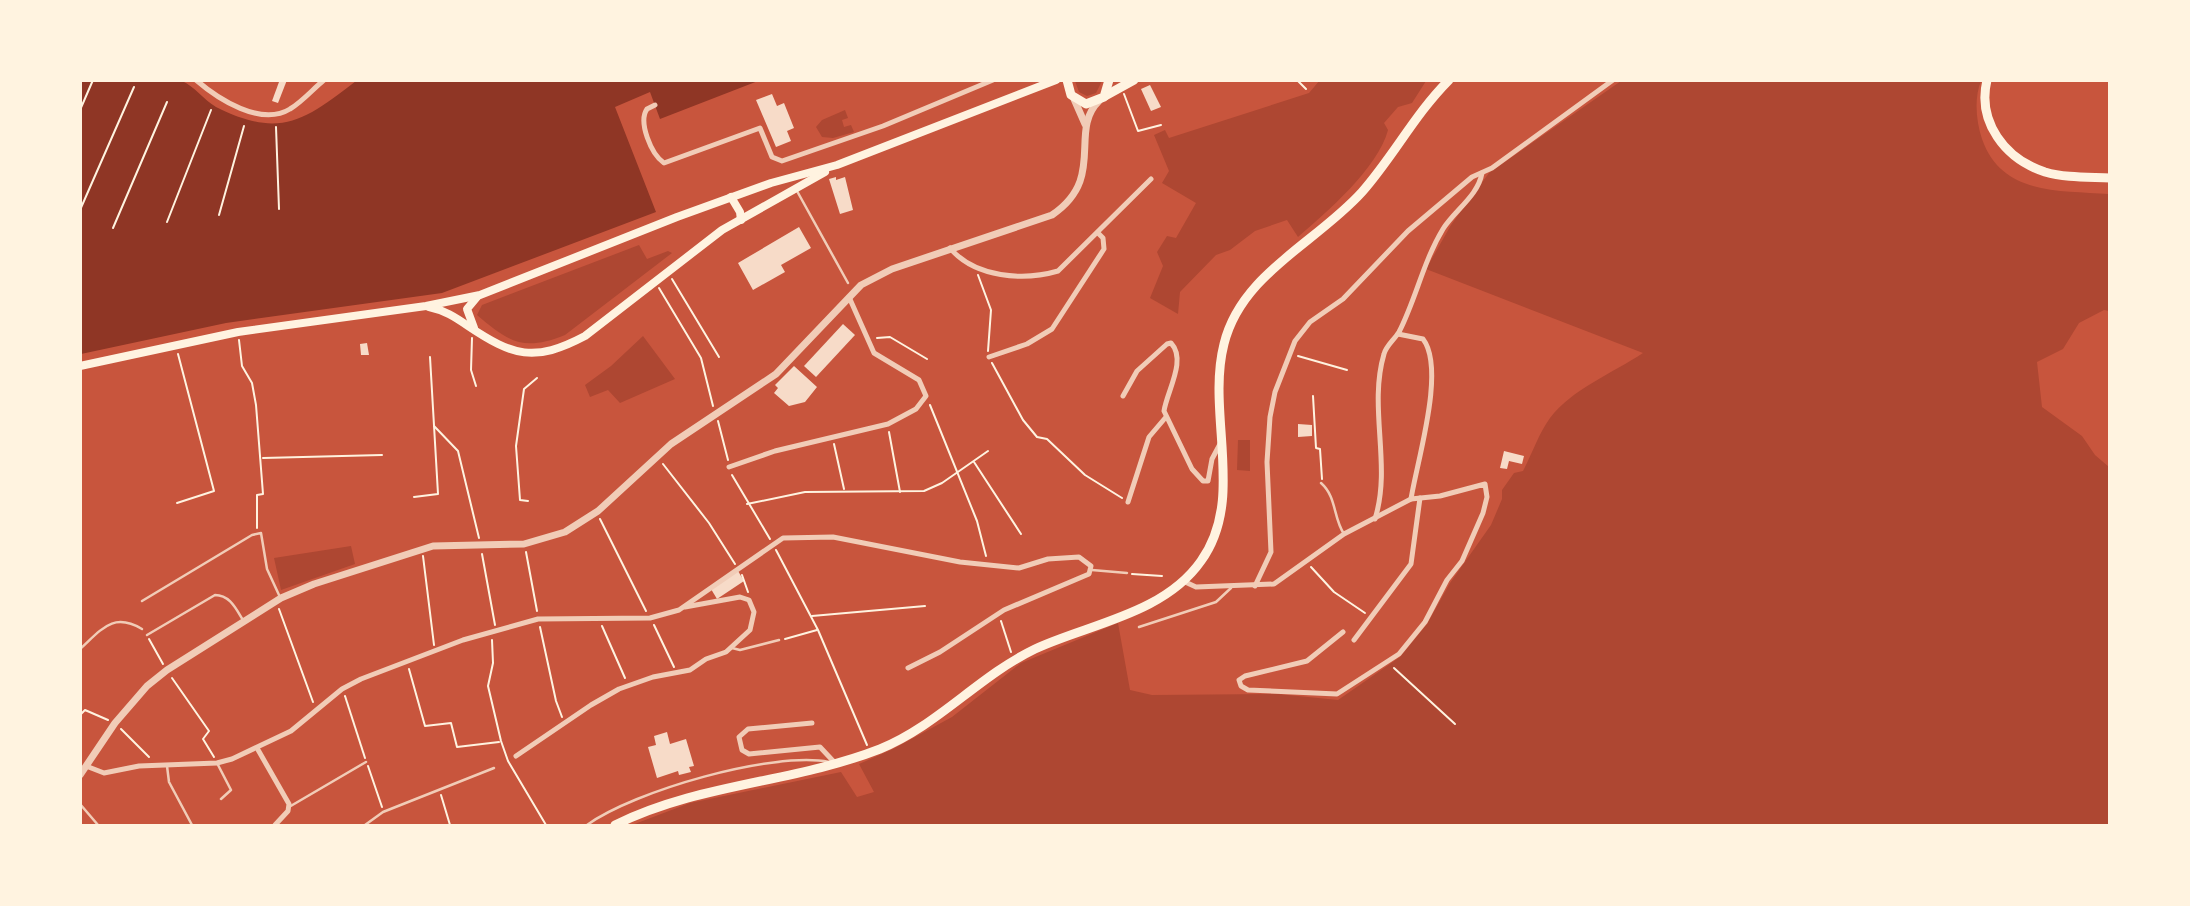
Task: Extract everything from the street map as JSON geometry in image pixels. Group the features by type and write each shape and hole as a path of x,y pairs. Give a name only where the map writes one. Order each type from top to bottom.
{"main road":[{"path":"80,366 238,332 426,306 480,295 732,197 837,165 1056,80"},
{"path":"1067,80 1072,95"},
{"path":"1101,99 1109,80"},
{"path":"1046,85 1072,95 1086,104 1101,99 1134,80"},
{"path":"615,825 682,797 835,763 870,752 914,731 1015,660 1152,602 1182,582 1202,561 1215,534 1221,502 1220,365 1223,345 1237,310 1273,269 1359,195 1448,80"},
{"path":"1987,80 1985,110 2000,142 2032,166 2072,176 2108,178"},
{"path":"426,306 443,310 473,334 507,350 543,352 584,336 695,249 837,165"},
{"path":"732,197 741,220"},
{"path":"473,334 467,309 480,295"}],"street":[{"path":"195,80 230,103 261,113 287,111 324,80"},
{"path":"655,105 647,109 643,120 655,153 664,163 760,128 772,157 782,160 883,126 993,80"},
{"path":"1255,586 1270,552 1267,462 1270,417 1289,353 1310,321 1343,299 1408,231 1472,177 1482,173 1613,80"},
{"path":"1072,95 1086,128"},
{"path":"80,775 135,698 167,670 279,599 313,584 422,548 446,544 524,544 565,532 598,511 657,455 789,363 849,297 874,277 950,248 1052,215 1062,209 1075,194 1085,170 1089,112 1101,99"},
{"path":"1375,519 1383,469 1380,374 1384,352 1398,334 1425,260 1445,226 1477,188 1482,173"},
{"path":"950,248 974,265 1014,278 1041,276 1066,265 1152,179"},
{"path":"989,357 1038,339 1057,322 1104,249 1103,238 1098,233"},
{"path":"729,467 832,436 888,424 916,409 926,396 919,380 874,353 849,297"},
{"path":"1398,334 1423,339 1432,357 1427,409 1411,499"},
{"path":"1123,396 1137,371 1171,343 1177,349 1178,360 1166,403 1166,417 1176,431 1192,469 1203,481 1208,481 1215,450 1221,443"},
{"path":"1128,502 1150,437 1166,417"},
{"path":"1182,582 1196,587 1231,588 1273,584 1344,534 1411,499 1485,484 1487,497 1483,513 1462,561 1447,580 1425,622 1399,654 1337,694 1248,690 1241,686 1239,680 1245,676 1316,656 1343,632"},
{"path":"1354,640 1411,564 1420,498"},
{"path":"685,607 772,543 797,536 833,537 960,562 1019,568 1048,559 1079,557 1088,562 1092,570 999,614 908,668"},
{"path":"86,766 104,774 157,766 217,763 257,748 291,731 342,689 434,650 538,619 650,618 685,607 731,598 749,600 754,612 750,630 730,648 694,668 653,677 628,686 565,722 516,756"},
{"path":"811,723 748,729 739,737 742,750 749,754 820,747 835,763"},
{"path":"257,748 289,807 275,825"}],"lane":[{"path":"796,189 848,283"},
{"path":"1321,483 1333,500 1339,526 1344,534"},
{"path":"142,601 252,535 261,533 267,569 279,599"},
{"path":"1092,570 1127,573"},
{"path":"1139,627 1216,601 1231,588"},
{"path":"146,635 215,595 222,595 230,601 243,620"},
{"path":"80,649 102,629 118,621 127,620 142,629"},
{"path":"730,648 740,650 779,640"},
{"path":"587,825 607,813 645,797 747,767 803,758 835,763"},
{"path":"289,807 366,762"},
{"path":"217,763 231,790 231,793 220,799"},
{"path":"167,766 169,782 192,825"},
{"path":"365,825 383,812 494,768"},
{"path":"80,804 98,825"}],"path":[{"path":"80,110 93,80"},
{"path":"1297,80 1306,89"},
{"path":"80,210 134,87"},
{"path":"1121,87 1138,131 1161,125"},
{"path":"113,228 167,102"},
{"path":"167,222 211,110"},
{"path":"219,215 244,126"},
{"path":"276,127 279,209"},
{"path":"974,265 991,310 989,357 1023,420 1037,437 1047,439 1085,475 1128,502"},
{"path":"667,272 696,315 719,357"},
{"path":"655,282 701,358 729,467 746,504 772,543 818,630 870,752"},
{"path":"238,332 242,366 254,394 262,458 263,494 257,495 257,530 261,533"},
{"path":"473,334 471,370 475,386"},
{"path":"869,339 890,337 927,359"},
{"path":"176,346 214,491 177,503"},
{"path":"1289,353 1347,370"},
{"path":"414,497 438,494 430,358"},
{"path":"528,501 520,500 516,446 524,389 537,379"},
{"path":"926,396 977,521 988,564"},
{"path":"1313,396 1313,429 1317,448 1320,449 1321,483"},
{"path":"888,424 900,492"},
{"path":"832,436 844,490"},
{"path":"746,504 805,492 924,491 988,451"},
{"path":"262,458 382,455"},
{"path":"657,455 709,523 738,568 748,587 749,600"},
{"path":"973,461 1021,534"},
{"path":"598,511 615,552 678,673"},
{"path":"524,544 556,701 565,722"},
{"path":"422,548 434,650"},
{"path":"1305,561 1334,592 1371,617"},
{"path":"1127,573 1162,576"},
{"path":"279,599 316,713"},
{"path":"811,616 925,606"},
{"path":"999,614 1005,641 1015,660"},
{"path":"599,617 628,686"},
{"path":"779,640 818,630"},
{"path":"146,635 209,731 203,738 217,763"},
{"path":"406,662 425,726 451,723 457,747 501,741"},
{"path":"1391,664 1455,724"},
{"path":"342,689 383,812"},
{"path":"80,715 85,710 115,723 157,766"},
{"path":"494,768 516,756"},
{"path":"440,791 450,825"}],"shaded area":[{"path":"1320,80 1426,81 1412,103 1398,107 1384,123 1388,130 1374,159 1363,174 1298,237 1287,220 1255,231 1230,250 1216,255 1180,292 1178,314 1150,298 1163,266 1157,252 1167,236 1176,238 1196,203 1162,183 1169,171 1154,135 1165,130 1169,138 1309,93"},
{"path":"81,81 182,81 216,107 238,117 275,123 306,115 356,81 758,81 660,119 650,92 615,107 656,212 442,293 226,323 81,354"},
{"path":"1075,81 1102,81 1096,93 1087,96 1079,92"},
{"path":"1621,81 1981,81 1977,102 1980,132 1991,158 2003,171 2018,180 2053,190 2109,194 2109,311 2104,310 2079,323 2063,349 2037,362 2042,407 2082,436 2095,455 2109,467 2109,825 632,825 690,803 841,772 857,797 874,792 859,764 952,717 1021,663 1118,623 1130,690 1152,695 1278,694 1338,700 1400,657 1427,624 1450,583 1491,525 1502,499 1502,490 1514,473 1523,471 1550,418 1581,390 1643,353 1426,269 1451,225 1489,173"},
{"path":"845,110 848,118 842,120 844,127 851,125 854,132 833,138 822,137 816,127 822,120"},
{"path":"639,245 647,259 668,251 672,253 565,335 538,343 517,342 498,332 477,315 482,305"},
{"path":"643,336 675,379 620,403 608,390 590,397 585,385 611,366"},
{"path":"1238,440 1250,440 1250,471 1237,470"},
{"path":"351,546 355,564 281,590 274,558"}],"building":[{"path":"287,80 278,103 272,101 279,82"},
{"path":"1150,85 1161,107 1151,111 1141,89"},
{"path":"772,94 777,106 784,103 794,128 787,131 791,141 776,147 756,100"},
{"path":"836,177 836,180 845,177 853,210 840,214 829,179"},
{"path":"799,227 811,248 781,265 785,272 753,290 738,263"},
{"path":"843,324 855,335 816,377 804,366"},
{"path":"367,343 369,355 361,355 360,344"},
{"path":"794,366 817,387 805,402 789,406 774,393 778,388 775,385"},
{"path":"1298,424 1312,425 1312,436 1298,437"},
{"path":"1504,451 1524,456 1522,464 1509,461 1507,469 1500,468"},
{"path":"738,571 744,581 717,599 711,589"},
{"path":"667,732 670,744 686,739 694,766 689,767 691,772 679,775 678,771 657,778 648,747 656,745 654,736"}]}
